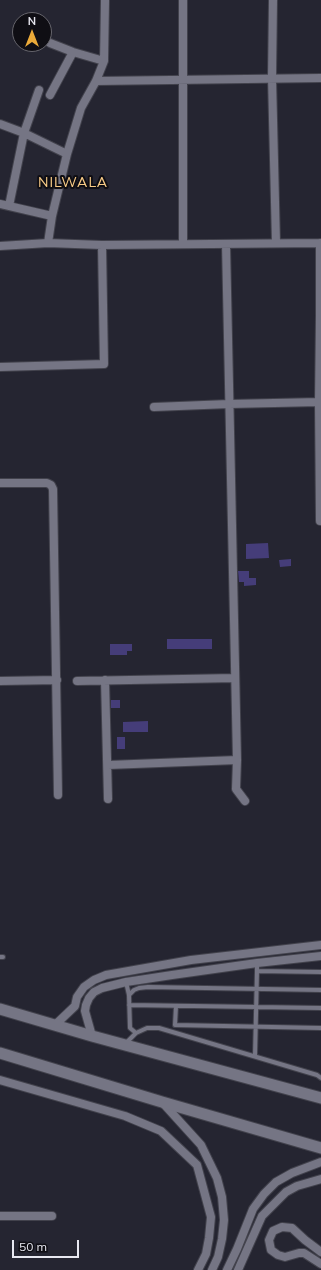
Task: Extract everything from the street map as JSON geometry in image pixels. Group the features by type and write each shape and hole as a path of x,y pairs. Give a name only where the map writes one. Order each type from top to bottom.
{"main road":[{"path":"0,1009 92,1036 321,1098"},
{"path":"0,1053 321,1148"}],"street":[{"path":"183,0 183,244"},
{"path":"273,0 272,78 276,243"},
{"path":"48,243 52,216 67,154 81,108 96,81 104,61 105,1"},
{"path":"52,44 73,52 104,61"},
{"path":"50,95 73,52"},
{"path":"96,81 321,78"},
{"path":"9,206 24,134 39,90"},
{"path":"0,124 67,154"},
{"path":"0,204 52,216"},
{"path":"0,246 48,243 102,245 320,243 320,521"},
{"path":"226,244 236,678 236,789 245,801"},
{"path":"0,367 104,364 102,245"},
{"path":"154,407 319,402"},
{"path":"0,483 47,483 51,485 53,489 58,795"},
{"path":"77,681 236,678"},
{"path":"0,681 57,680"},
{"path":"105,680 108,799"},
{"path":"108,765 237,760"},
{"path":"55,1025 74,1006 77,997 84,987 94,980 106,975 191,960 321,945"},
{"path":"92,1036 85,1011 88,998 94,992 102,988 126,982 257,967 321,956"},
{"path":"0,1080 125,1116 161,1131 197,1165 211,1217 206,1254 198,1270"},
{"path":"162,1102 201,1145 218,1178 222,1197 224,1220 218,1257 212,1270"},
{"path":"227,1270 253,1209 264,1194 276,1182 292,1172 321,1162"},
{"path":"238,1270 262,1216 286,1192 297,1186 321,1179"},
{"path":"0,1216 52,1216"},
{"path":"321,1252 304,1240 292,1228 282,1227 273,1231 269,1240 271,1250 278,1256 285,1256 299,1252 304,1253 321,1264"}],"lane":[{"path":"254,1056 257,967 321,972"},
{"path":"126,982 129,995 130,1028 136,1033"},
{"path":"129,995 134,990 148,987 321,990"},
{"path":"129,1005 321,1008"},
{"path":"172,1032 175,1025 176,1006"},
{"path":"175,1025 321,1028"},
{"path":"124,1044 136,1033 147,1028 159,1028 316,1075 321,1078"}],"building":[{"path":"268,543 269,558 246,559 246,544"},
{"path":"291,559 291,566 280,567 279,560"},
{"path":"238,571 249,571 249,578 256,578 256,585 244,586 244,582 239,582"},
{"path":"167,639 212,639 212,649 167,649"},
{"path":"110,644 132,644 132,651 127,651 127,655 110,655"},
{"path":"111,700 120,700 120,708 111,708"},
{"path":"148,721 148,732 123,732 123,722"},
{"path":"117,737 125,737 125,749 117,749"}],"district":[{"name":"NILWALA","path":"73,183"}]}
